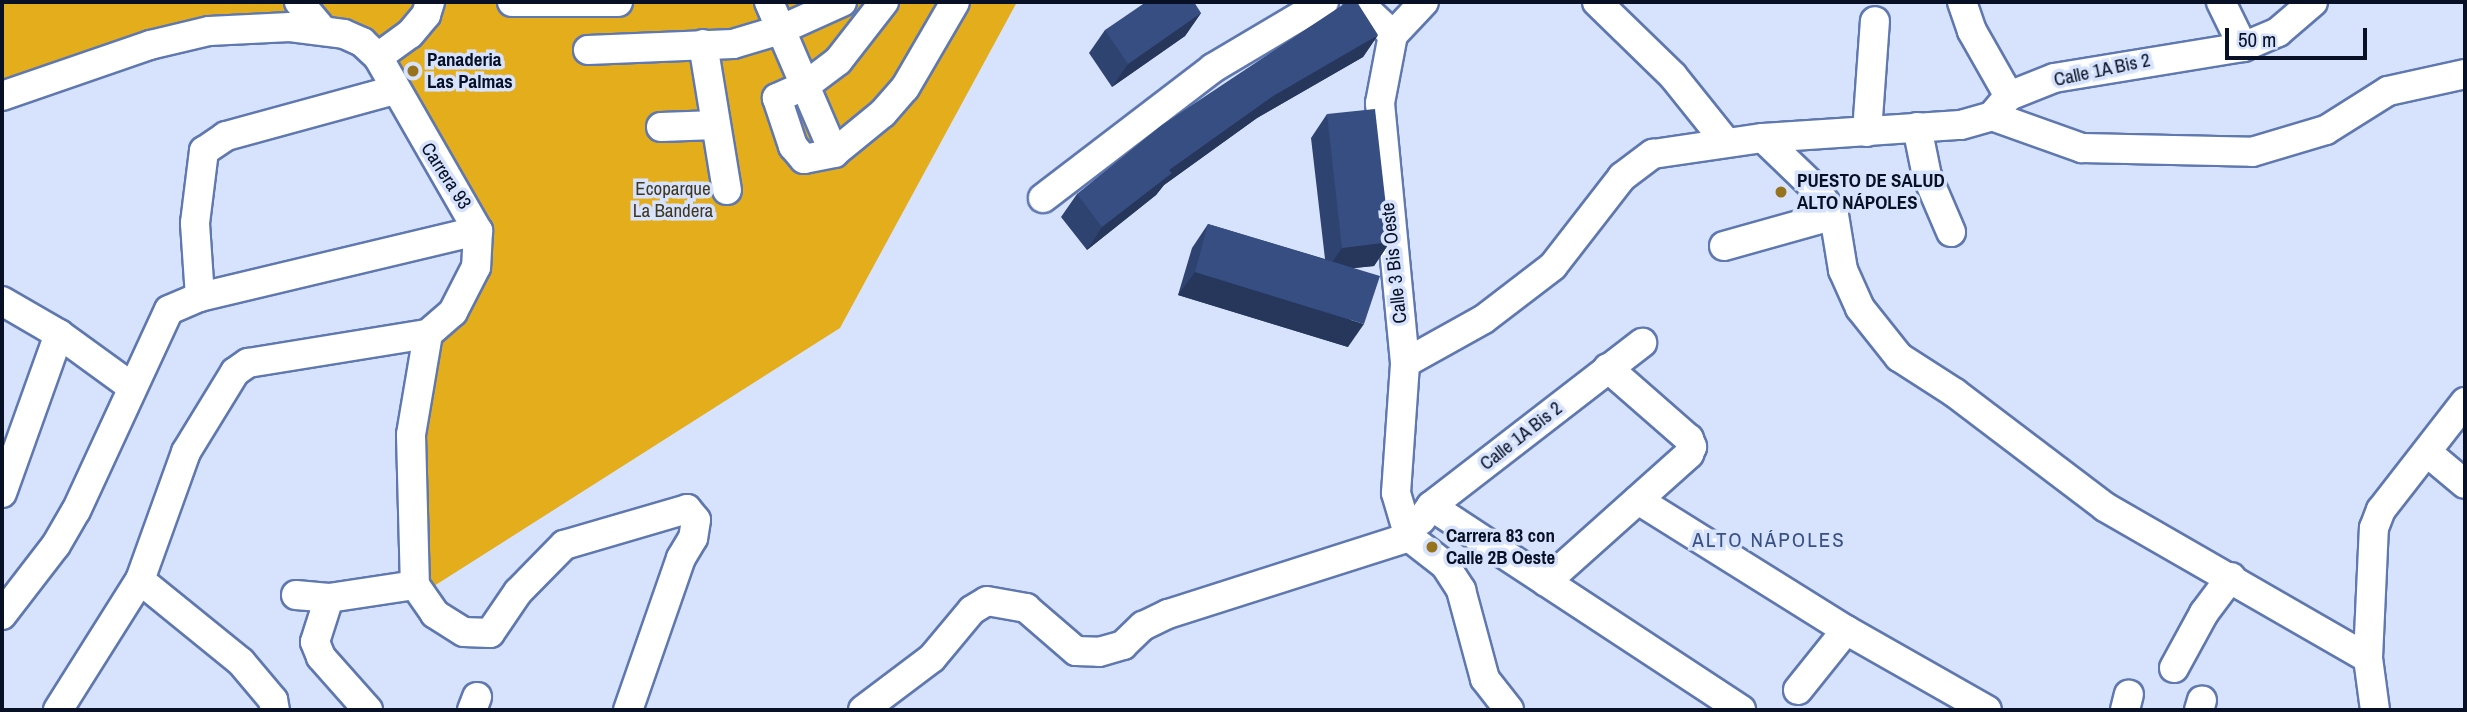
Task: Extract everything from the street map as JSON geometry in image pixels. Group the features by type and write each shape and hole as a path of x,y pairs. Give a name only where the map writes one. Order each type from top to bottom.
{"street":[{"path":"299,2 323,31"},
{"path":"377,57 410,34 426,15 430,2"},
{"path":"512,2 618,2"},
{"path":"769,2 834,153 905,89 955,2"},
{"path":"588,50 733,44 780,30 842,2"},
{"path":"806,85 838,61 884,2"},
{"path":"1043,198 1213,68 1324,2"},
{"path":"1358,2 1393,35 1424,2"},
{"path":"1597,2 1673,76 1725,141"},
{"path":"1962,2 2000,106 2082,148 2252,152 2297,143 2326,130 2388,92 2465,74"},
{"path":"2221,2 2243,47"},
{"name":"Calle 1A Bis 2","path":"1405,363 1484,319 1553,266 1622,177 1653,154 1725,141 1961,125 2081,72 2243,47 2278,32 2313,2"},
{"path":"1867,132 1875,21"},
{"name":"Carrera 93","path":"2,96 150,45 209,31 254,26 323,31 362,42 377,57 478,231 476,267 453,312 428,334"},
{"name":"Calle 3 Bis Oeste","path":"1393,35 1380,103 1405,363 1396,493 1409,537"},
{"path":"703,44 727,190"},
{"path":"200,297 195,223 204,151 226,136 394,90"},
{"path":"661,127 716,125"},
{"path":"1917,127 1927,176 1951,232"},
{"path":"1763,138 1814,187 1834,215 1843,271 1854,296 1899,357 1955,393 2105,507 2368,658"},
{"path":"1724,246 1834,215"},
{"path":"2,615 56,545 76,511 169,310 200,297 478,231"},
{"path":"2,301 59,334 132,387"},
{"path":"2,493 59,334"},
{"path":"58,710 140,580 186,452 235,372 247,363 428,334 411,435 415,585 435,614 464,632 490,633 518,592 564,545 687,509 696,520 693,538 681,558 628,710"},
{"name":"Calle 1A Bis 2","path":"1409,537 1431,506 1642,343"},
{"path":"1546,582 1638,500 1692,447 1689,439 1608,368"},
{"path":"2375,710 2368,658 2374,528 2381,510 2428,453 2465,402"},
{"path":"2428,453 2465,484"},
{"path":"1638,500 1846,631 1987,710"},
{"path":"1431,506 1741,710"},
{"path":"863,710 932,658 972,610 987,601 1026,608 1076,650 1099,652 1123,645 1143,626 1168,614 1409,537 1445,565 1461,590 1485,680 1509,710"},
{"path":"2174,668 2204,613 2231,577"},
{"path":"140,580 241,662 273,700 275,710"},
{"path":"296,595 329,598 415,585"},
{"path":"329,598 315,642 321,657 368,710"},
{"path":"1798,690 1846,631"}],"green space":[{"name":"Ecoparque La Bandera","path":"2,2 1017,2 840,328 434,586 415,585 428,334 478,231 378,57 254,26 2,96"}],"building":[{"path":"1146,2 1194,2 1201,13 1128,64 1105,30"},
{"path":"1347,2 1357,2 1378,35 1273,96 1169,170 1172,173 1102,227 1077,194 1162,125"},
{"path":"1375,109 1390,242 1342,248 1327,114"},
{"path":"1208,224 1380,276 1364,324 1195,272"}],"place":[{"name":"Panaderia Las Palmas","path":"413,71"},
{"name":"PUESTO DE SALUD ALTO NÁPOLES","path":"1781,192"},
{"name":"Carrera 83 con Calle 2B Oeste","path":"1432,547"}],"district":[{"name":"ALTO NÁPOLES","path":"1769,540"}]}
